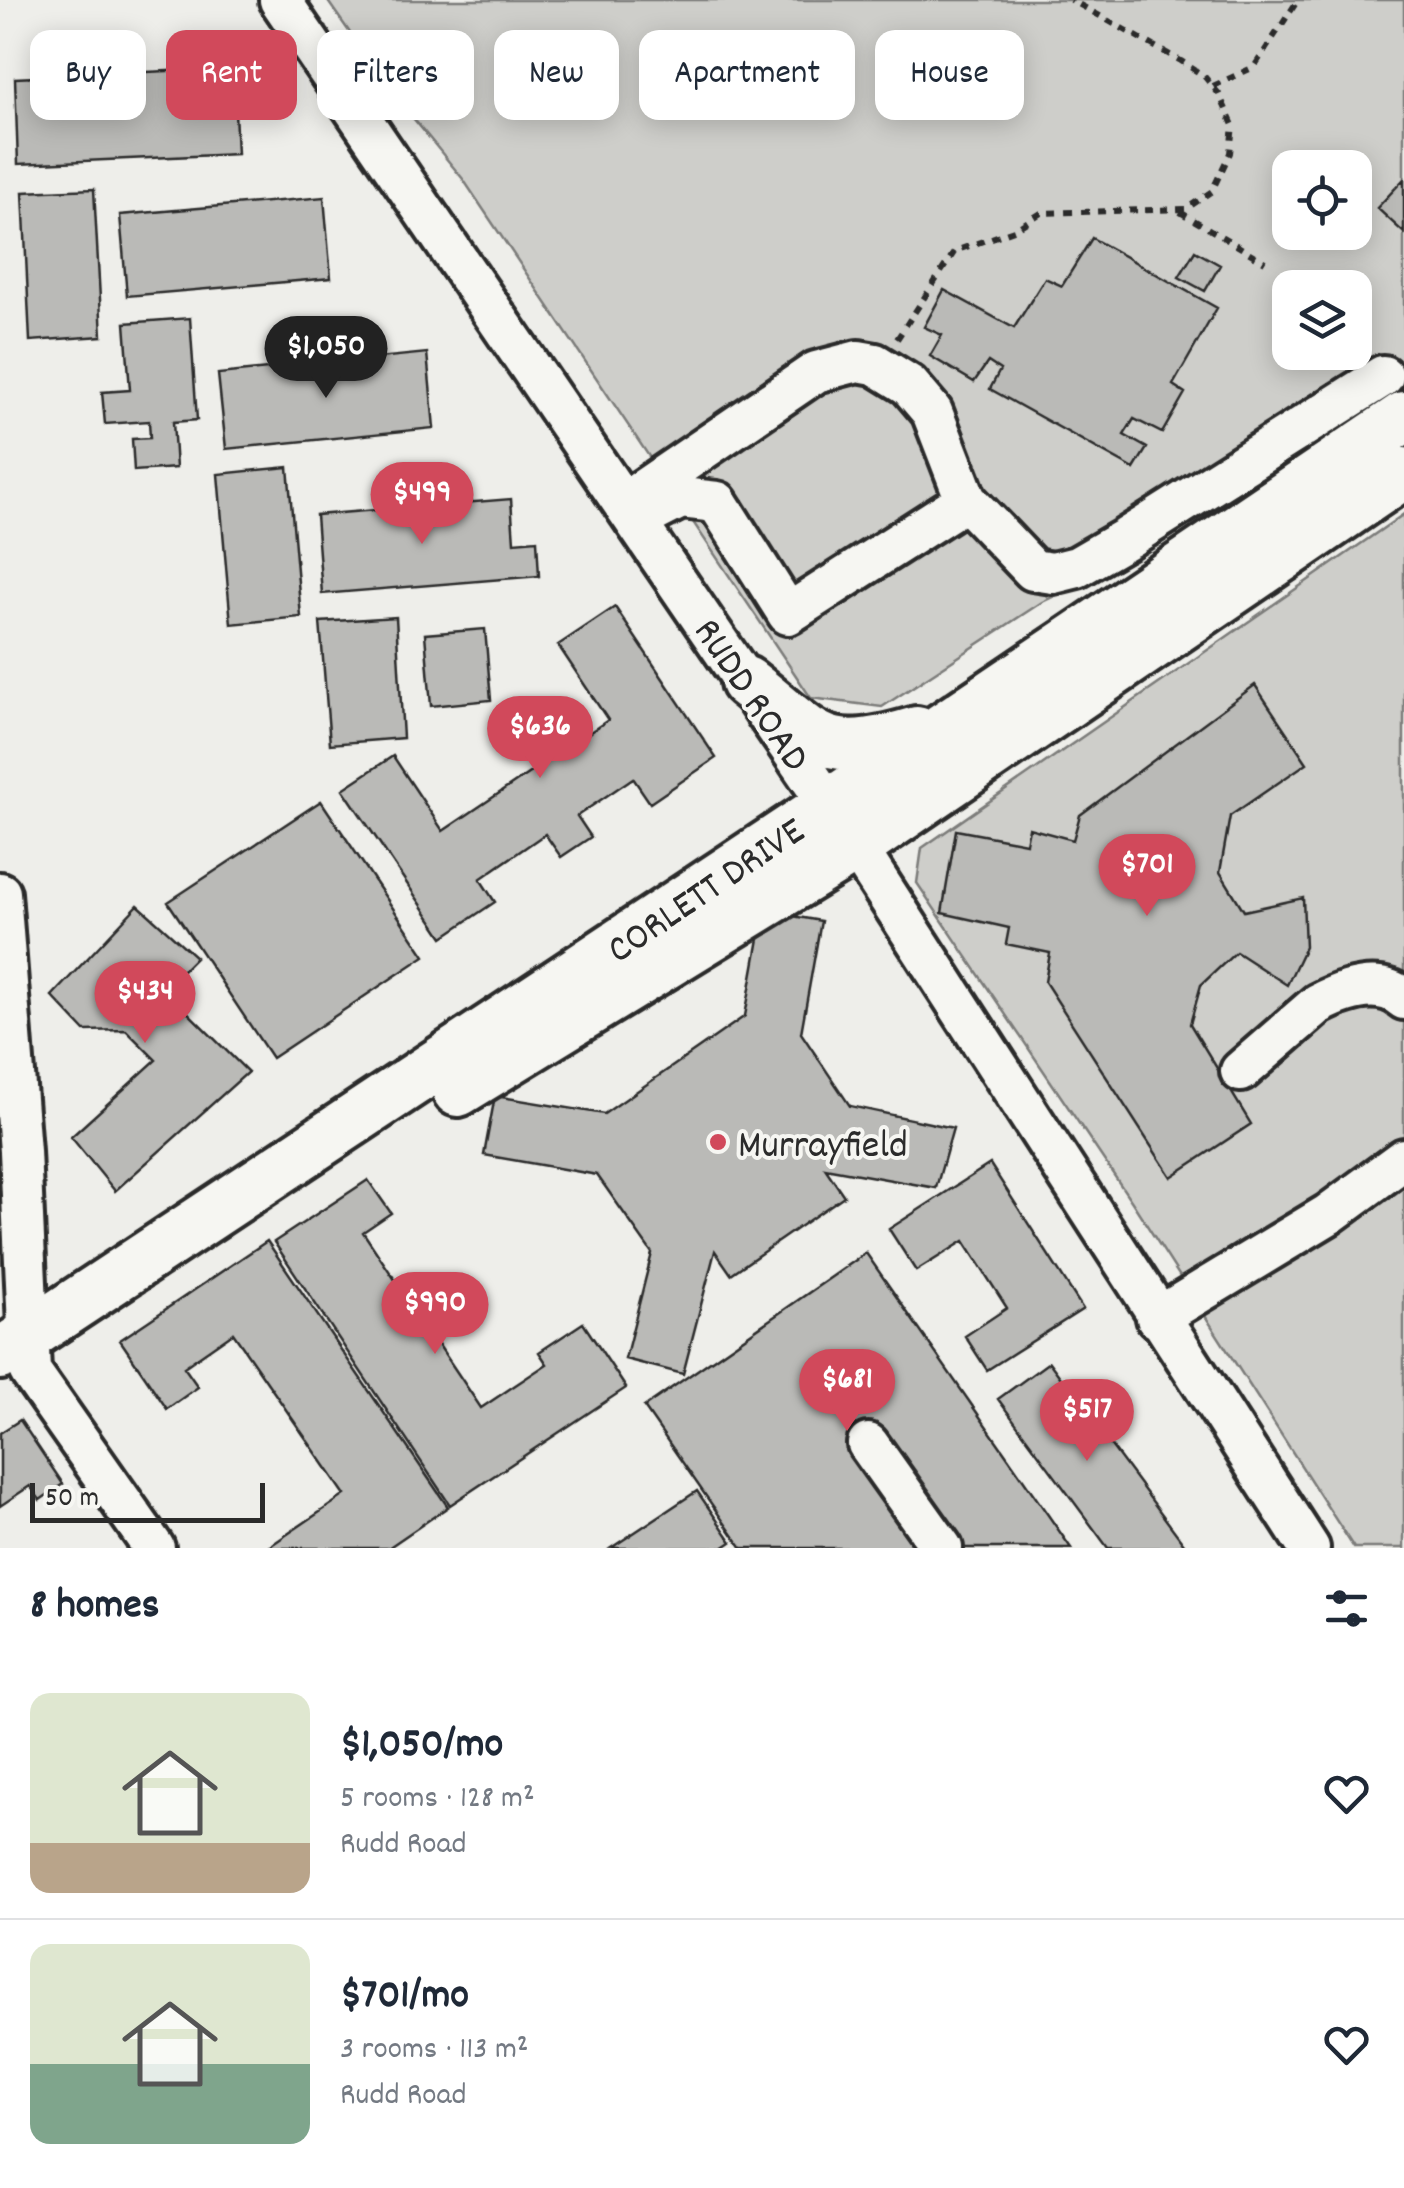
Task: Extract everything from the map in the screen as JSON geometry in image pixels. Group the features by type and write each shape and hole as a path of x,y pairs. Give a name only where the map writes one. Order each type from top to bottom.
{"main road":[{"name":"CORLETT DRIVE","path":"15,1362 971,709 1393,396"},
{"name":"CORLETT DRIVE","path":"15,1362 857,846 1404,473"},
{"path":"746,682 818,741 835,746 879,744 971,709"}],"street":[{"name":"RUDD ROAD","path":"280,0 830,805 1157,1318 1309,1548"},
{"path":"630,512 816,372 858,361 878,366 909,385 932,412 966,500 1034,570 1053,573 1077,566 1393,396"},
{"path":"630,512 681,498 717,502 788,614 966,500"},
{"path":"0,893 15,1362 154,1548"},
{"path":"1240,1071 1332,997 1366,988 1397,992 1404,999"},
{"path":"1157,1318 1330,1214 1404,1159"},
{"path":"868,1444 942,1548"}],"path":[{"path":"878,366 955,251 1014,230 1042,213 1177,210 1212,192 1230,153 1233,125 1212,86 1181,60 1070,0"},
{"path":"1212,86 1254,67 1298,0"},
{"path":"1177,210 1264,262"}],"shaded area":[{"path":"327,0 1404,0 1404,386 1150,550 1042,602 882,707 811,698 463,179 415,120 474,120 474,30 348,30"},
{"path":"1404,514 1404,1548 1354,1548 1132,1202 917,883 922,848"}],"building":[{"path":"166,71 166,120 235,120 237,154 18,164 15,78 30,77 30,120 146,120 146,72"},
{"path":"1404,179 1404,233 1377,208"},
{"path":"94,189 102,336 30,341 23,192"},
{"path":"324,197 331,278 127,296 120,215"},
{"path":"1092,238 1217,308 1173,385 1185,393 1162,433 1134,419 1124,435 1147,448 1134,469 990,389 1000,370 988,362 974,382 930,356 942,335 924,327 944,290 1014,328 1045,278 1062,286"},
{"path":"1195,251 1220,265 1205,291 1179,277"},
{"path":"190,318 197,420 173,422 176,468 134,471 132,439 150,438 149,421 105,424 102,392 130,390 125,323"},
{"path":"427,353 434,428 226,449 218,374"},
{"path":"288,467 301,617 231,624 218,474"},
{"path":"511,499 514,542 537,540 539,576 322,594 316,515"},
{"path":"615,607 716,758 650,803 633,778 577,816 591,837 561,857 545,834 480,879 495,902 443,937 343,789 393,756 443,831 608,720 558,645"},
{"path":"396,617 403,738 330,744 320,622"},
{"path":"485,629 491,700 431,706 425,634"},
{"path":"1255,685 1307,763 1230,816 1220,872 1244,911 1303,898 1305,947 1287,985 1236,952 1201,985 1190,1024 1251,1124 1171,1177 1045,982 1050,953 1006,944 1009,928 942,913 956,830 1026,843 1029,828 1073,840 1080,815"},
{"path":"321,801 425,956 272,1058 168,902"},
{"path":"138,905 196,957 164,989 248,1072 115,1191 71,1137 156,1060 126,1030 85,1031 52,996"},
{"name":"Murrayfield","path":"764,911 821,921 801,1033 850,1106 953,1128 936,1188 825,1168 844,1196 731,1274 715,1251 683,1374 625,1359 652,1253 597,1175 484,1155 495,1096 604,1114 745,1016"},
{"path":"990,1164 1083,1309 987,1370 965,1336 1007,1308 964,1241 916,1271 889,1229"},
{"path":"368,1180 391,1213 363,1232 481,1408 547,1364 539,1352 583,1323 626,1388 450,1505 274,1242"},
{"path":"267,1241 448,1507 388,1548 267,1548 345,1495 233,1333 184,1367 198,1387 167,1409 120,1340"},
{"path":"866,1253 1071,1548 742,1548 644,1407"},
{"path":"1049,1362 1187,1548 1108,1548 998,1399"},
{"path":"20,1420 63,1484 40,1500 30,1486 0,1506 0,1433"},
{"path":"697,1491 732,1542 723,1548 611,1548"}],"place":[{"name":"Murrayfield","path":"718,1142"}]}
